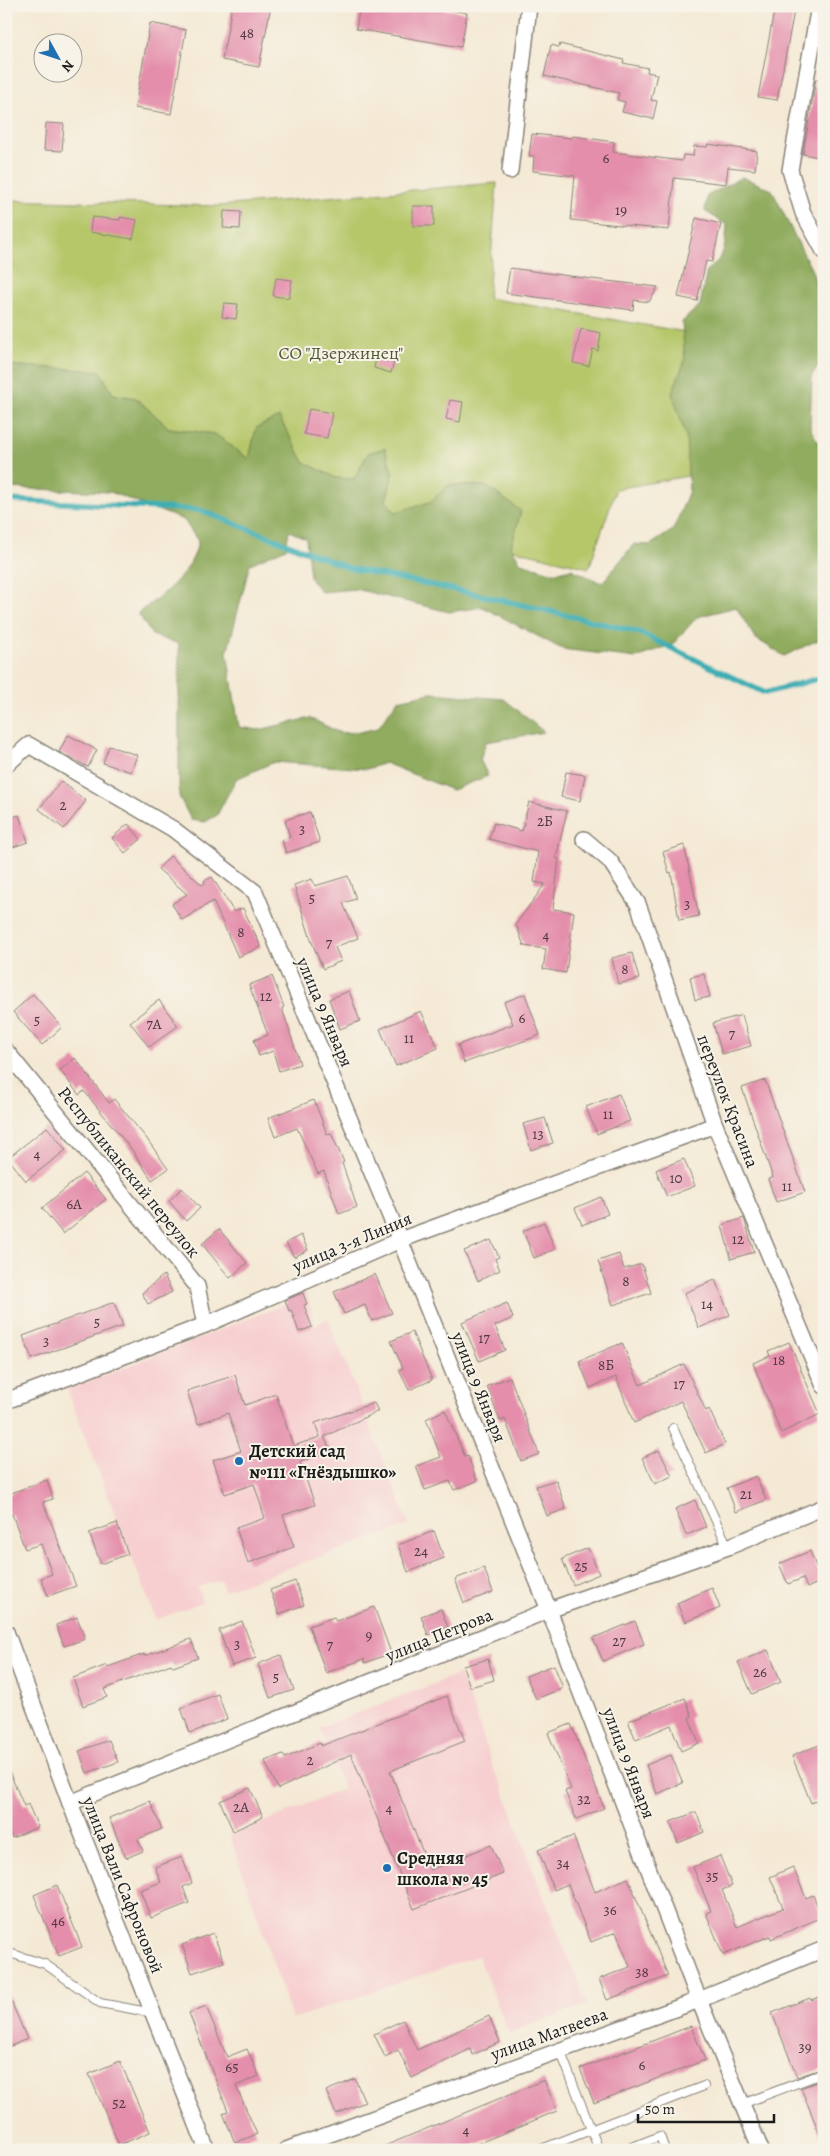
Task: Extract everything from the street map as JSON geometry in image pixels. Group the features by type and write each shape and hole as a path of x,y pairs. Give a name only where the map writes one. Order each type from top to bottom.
{"street":[{"path":"510,171 529,6"},
{"path":"819,6 790,170 803,213 824,251"},
{"name":"улица 9 Января","path":"6,765 29,745 172,829 255,892 400,1240 550,1610 699,2000 761,2150"},
{"name":"переулок Красина","path":"584,839 610,861 638,904 715,1124 824,1386"},
{"name":"Республиканский переулок","path":"6,1051 197,1286 205,1325"},
{"name":"улица 3-я Линия","path":"6,1401 205,1325 400,1240 715,1124"},
{"name":"улица Петрова","path":"70,1803 550,1610 728,1546 824,1507"},
{"name":"улица Вали Сафроновой","path":"6,1632 70,1803 207,2150"},
{"name":"улица Матвеева","path":"286,2150 699,2000 824,1949"}],"lane":[{"path":"673,1428 728,1546"},
{"path":"6,1952 45,1964 100,2003 153,2013"},
{"path":"560,2050 599,2150"},
{"path":"742,2104 824,2073"},
{"path":"539,2150 704,2086"},
{"path":"624,2150 660,2136 665,2150"}],"shaded area":[{"name":"Детский сад №111 «Гнёздышко»","path":"302,1291 307,1293 314,1325 328,1319 409,1525 224,1591 221,1580 198,1587 202,1602 156,1620 67,1390 286,1304 284,1298"},
{"name":"Средняя школа № 45","path":"459,1674 474,1709 493,1768 502,1786 543,1896 587,2004 509,2033 478,1956 292,2019 230,1836 344,1789 319,1728"}],"green space":[{"path":"742,177 772,190 813,273 824,316 824,356 812,375 810,428 824,453 824,640 818,640 784,656 755,638 736,607 697,617 673,644 636,658 562,649 483,607 449,612 356,589 321,592 310,578 306,538 289,531 286,548 250,564 227,653 239,727 259,730 310,718 340,733 360,732 378,728 398,700 431,693 504,699 544,732 486,742 480,760 488,776 452,790 385,763 367,769 274,762 236,779 217,815 205,822 191,820 179,796 179,644 152,635 138,613 176,582 190,564 198,541 184,520 110,492 6,488 6,365 100,371 113,394 136,398 169,428 215,434 249,459 256,428 279,417 304,462 336,478 354,479 368,453 385,448 393,474 386,501 395,512 430,502 449,485 486,486 521,511 511,547 521,563 554,573 571,569 602,583 634,544 650,545 673,530 689,491 686,436 672,393 685,360 682,322 700,305 707,270 718,260 725,245 727,225 705,211 707,196"},
{"name":"СО \"Дзержинец\"","path":"497,183 488,298 755,344 715,471 616,489 589,568 356,511 6,456 6,200 218,206"}],"building":[{"path":"232,6 271,6 259,67 222,60"},
{"path":"360,6 429,6 467,13 461,47 356,29"},
{"path":"775,6 795,6 777,100 758,97"},
{"path":"150,23 186,30 171,114 135,108"},
{"path":"560,44 624,60 623,63 648,68 647,72 657,74 651,100 657,101 653,119 622,112 625,102 617,100 619,93 544,76 551,45 559,47"},
{"path":"816,79 824,80 824,158 803,154"},
{"path":"46,123 64,124 62,151 44,150"},
{"path":"532,134 572,138 573,136 614,142 613,152 682,161 683,155 693,156 694,146 707,147 708,144 757,151 755,170 728,167 726,184 674,178 669,230 571,220 575,176 533,171 534,156 529,156"},
{"path":"413,206 434,206 434,226 413,226"},
{"path":"224,211 241,212 240,229 223,228"},
{"path":"92,217 120,220 120,217 137,220 133,239 90,232"},
{"path":"696,218 721,224 712,262 706,261 697,301 678,297"},
{"path":"510,268 658,287 649,302 634,300 633,310 506,293"},
{"path":"276,278 292,280 289,298 273,296"},
{"path":"224,303 238,304 236,319 222,317"},
{"path":"581,329 601,333 598,351 593,349 589,366 573,363"},
{"path":"377,354 395,358 391,373 374,368"},
{"path":"450,400 463,402 460,422 446,419"},
{"path":"309,409 332,413 327,438 304,434"},
{"path":"68,735 97,750 88,767 59,752"},
{"path":"109,746 137,755 131,772 103,763"},
{"path":"566,772 585,775 580,801 561,797"},
{"path":"61,781 86,801 64,829 39,809"},
{"path":"529,802 567,811 556,858 559,859 553,909 574,912 566,973 543,969 546,949 524,946 516,924 545,884 534,882 538,852 489,839 494,823 522,831"},
{"path":"310,812 320,842 286,853 282,840 290,837 285,820"},
{"path":"19,815 28,842 13,847 12,843 6,845 6,819"},
{"path":"128,824 141,839 125,853 112,838"},
{"path":"684,845 699,916 679,920 671,872 669,873 663,852"},
{"path":"170,856 202,885 205,883 204,881 212,877 234,912 243,908 261,947 238,957 213,901 182,920 172,904 187,894 158,869"},
{"path":"348,876 356,899 343,903 358,938 335,947 341,961 323,969 311,940 294,885 312,879 315,886"},
{"path":"632,953 639,979 618,984 612,958"},
{"path":"704,974 710,997 695,1000 690,977"},
{"path":"272,976 284,1007 282,1008 300,1064 279,1071 273,1051 259,1056 254,1040 268,1035 249,985"},
{"path":"349,991 360,1021 340,1029 329,999"},
{"path":"33,994 62,1027 42,1045 13,1012"},
{"path":"525,994 540,1035 464,1063 458,1045 513,1024 504,1002"},
{"path":"159,1000 178,1026 149,1047 130,1022"},
{"path":"421,1011 438,1048 396,1066 380,1029"},
{"path":"742,1015 751,1046 722,1054 713,1023"},
{"path":"75,1058 109,1103 114,1099 147,1139 168,1169 152,1180 136,1155 84,1091 79,1095 60,1070"},
{"path":"765,1080 805,1192 776,1202 768,1179 773,1178 742,1088"},
{"path":"619,1094 630,1121 597,1134 586,1107"},
{"path":"314,1100 327,1134 331,1133 344,1162 342,1163 357,1207 339,1214 324,1171 318,1174 297,1128 275,1137 268,1118"},
{"path":"545,1118 553,1143 531,1150 523,1124"},
{"path":"47,1127 66,1150 26,1181 8,1158"},
{"path":"684,1159 695,1186 667,1197 656,1170"},
{"path":"84,1173 106,1199 63,1234 42,1208"},
{"path":"182,1188 200,1208 186,1221 169,1201"},
{"path":"601,1197 608,1214 582,1225 575,1208"},
{"path":"744,1218 754,1252 731,1259 722,1225"},
{"path":"544,1222 555,1249 534,1258 523,1231"},
{"path":"219,1229 247,1263 230,1278 202,1244"},
{"path":"301,1235 308,1250 294,1257 286,1243"},
{"path":"491,1240 499,1257 495,1259 500,1270 478,1281 464,1251"},
{"path":"619,1254 624,1269 642,1264 651,1293 613,1305 598,1261"},
{"path":"375,1274 392,1313 372,1321 365,1305 344,1314 334,1292"},
{"path":"164,1275 172,1292 148,1304 142,1293"},
{"path":"715,1280 730,1315 699,1328 684,1293"},
{"path":"303,1293 307,1304 304,1305 312,1327 299,1332 285,1300"},
{"path":"114,1302 123,1326 32,1359 23,1336"},
{"path":"507,1303 513,1318 495,1326 505,1350 479,1361 462,1322"},
{"path":"412,1332 432,1380 409,1390 399,1370 403,1368 391,1341"},
{"path":"789,1342 820,1414 781,1433 753,1363 770,1356 768,1351"},
{"path":"622,1343 640,1385 684,1364 706,1411 709,1409 725,1444 706,1453 681,1401 634,1423 616,1377 590,1388 579,1361"},
{"path":"235,1375 245,1405 276,1394 293,1446 320,1437 315,1423 374,1403 378,1411 324,1437 331,1451 300,1462 315,1505 283,1515 294,1547 248,1563 236,1528 265,1518 254,1484 225,1494 213,1460 241,1451 228,1413 198,1424 187,1391"},
{"path":"510,1377 539,1454 521,1461 505,1419 500,1421 487,1386"},
{"path":"445,1410 465,1457 468,1456 477,1481 454,1490 450,1481 425,1490 416,1466 441,1457 426,1419"},
{"path":"659,1450 672,1476 655,1484 642,1458"},
{"path":"756,1476 766,1500 736,1512 727,1488"},
{"path":"47,1480 53,1499 43,1502 76,1586 48,1596 41,1578 52,1574 41,1544 25,1549 12,1514 9,1515 6,1507 6,1495"},
{"path":"556,1480 566,1509 547,1516 536,1486"},
{"path":"695,1500 706,1527 686,1535 675,1509"},
{"path":"117,1523 128,1554 101,1564 89,1533"},
{"path":"434,1531 444,1558 408,1572 398,1545"},
{"path":"588,1548 599,1574 573,1585 562,1559"},
{"path":"810,1551 822,1581 807,1588 803,1578 788,1584 779,1564"},
{"path":"484,1568 493,1592 464,1603 455,1579"},
{"path":"295,1581 304,1605 279,1614 270,1590"},
{"path":"712,1588 720,1608 685,1622 677,1603"},
{"path":"374,1607 391,1653 365,1663 364,1659 326,1673 309,1626 334,1617 336,1621"},
{"path":"441,1609 448,1627 428,1635 421,1616"},
{"path":"77,1617 85,1639 64,1646 56,1625"},
{"path":"242,1621 256,1658 232,1666 219,1630"},
{"path":"635,1621 644,1644 603,1661 593,1638"},
{"path":"191,1639 198,1658 173,1667 171,1664 104,1689 107,1697 83,1706 73,1678 107,1665 108,1667 144,1654 144,1656"},
{"path":"768,1650 781,1682 752,1694 738,1662"},
{"path":"281,1655 294,1690 270,1698 258,1664"},
{"path":"488,1659 494,1680 470,1687 463,1666"},
{"path":"554,1665 563,1688 536,1699 526,1676"},
{"path":"218,1694 227,1719 190,1733 181,1708"},
{"path":"447,1696 465,1741 390,1771 430,1870 491,1845 503,1874 414,1909 351,1754 278,1789 265,1761 283,1754 285,1758 320,1743 321,1746"},
{"path":"685,1698 692,1716 689,1718 699,1743 681,1751 671,1725 636,1740 628,1721"},
{"path":"571,1724 604,1808 576,1819 565,1791 571,1789 548,1733"},
{"path":"109,1740 118,1762 87,1773 79,1751"},
{"path":"824,1743 824,1797 811,1803 792,1756"},
{"path":"671,1755 683,1783 657,1794 646,1765"},
{"path":"6,1764 24,1806 28,1804 38,1827 12,1838 6,1824"},
{"path":"250,1788 263,1817 233,1831 220,1801"},
{"path":"150,1801 162,1829 138,1839 143,1851 126,1858 109,1818"},
{"path":"696,1812 704,1832 678,1843 670,1822"},
{"path":"573,1836 595,1892 628,1878 668,1976 607,2000 599,1979 630,1967 616,1932 591,1942 568,1884 554,1890 538,1850"},
{"path":"720,1856 732,1886 722,1890 737,1927 783,1908 770,1877 793,1867 806,1898 813,1895 822,1917 771,1939 770,1936 723,1955 706,1913 711,1911 693,1867"},
{"path":"182,1857 192,1883 183,1887 189,1903 151,1918 140,1890 161,1882 155,1867"},
{"path":"57,1885 82,1947 59,1956 34,1895"},
{"path":"213,1933 224,1962 192,1973 182,1945"},
{"path":"6,1989 27,2039 6,2048"},
{"path":"824,1995 824,2068 797,2077 772,2013 810,1998 811,2000"},
{"path":"206,2006 227,2057 247,2049 259,2076 236,2086 257,2134 235,2143 223,2113 228,2111 189,2013"},
{"path":"489,2016 500,2042 472,2055 470,2049 412,2078 398,2050 385,2057 374,2034 403,2020 417,2050"},
{"path":"691,2026 705,2060 594,2103 580,2069"},
{"path":"120,2061 150,2132 119,2145 89,2074"},
{"path":"355,2079 365,2102 336,2114 326,2091"},
{"path":"824,2079 824,2142 823,2142 801,2088"},
{"path":"544,2080 557,2111 462,2150 375,2150"}],"waterway":[{"path":"6,500 200,510 349,568 480,595 638,632 765,693 824,677"}],"place":[{"name":"Детский сад №111 «Гнёздышко»","path":"239,1461"},
{"name":"Средняя школа № 45","path":"387,1868"}]}
